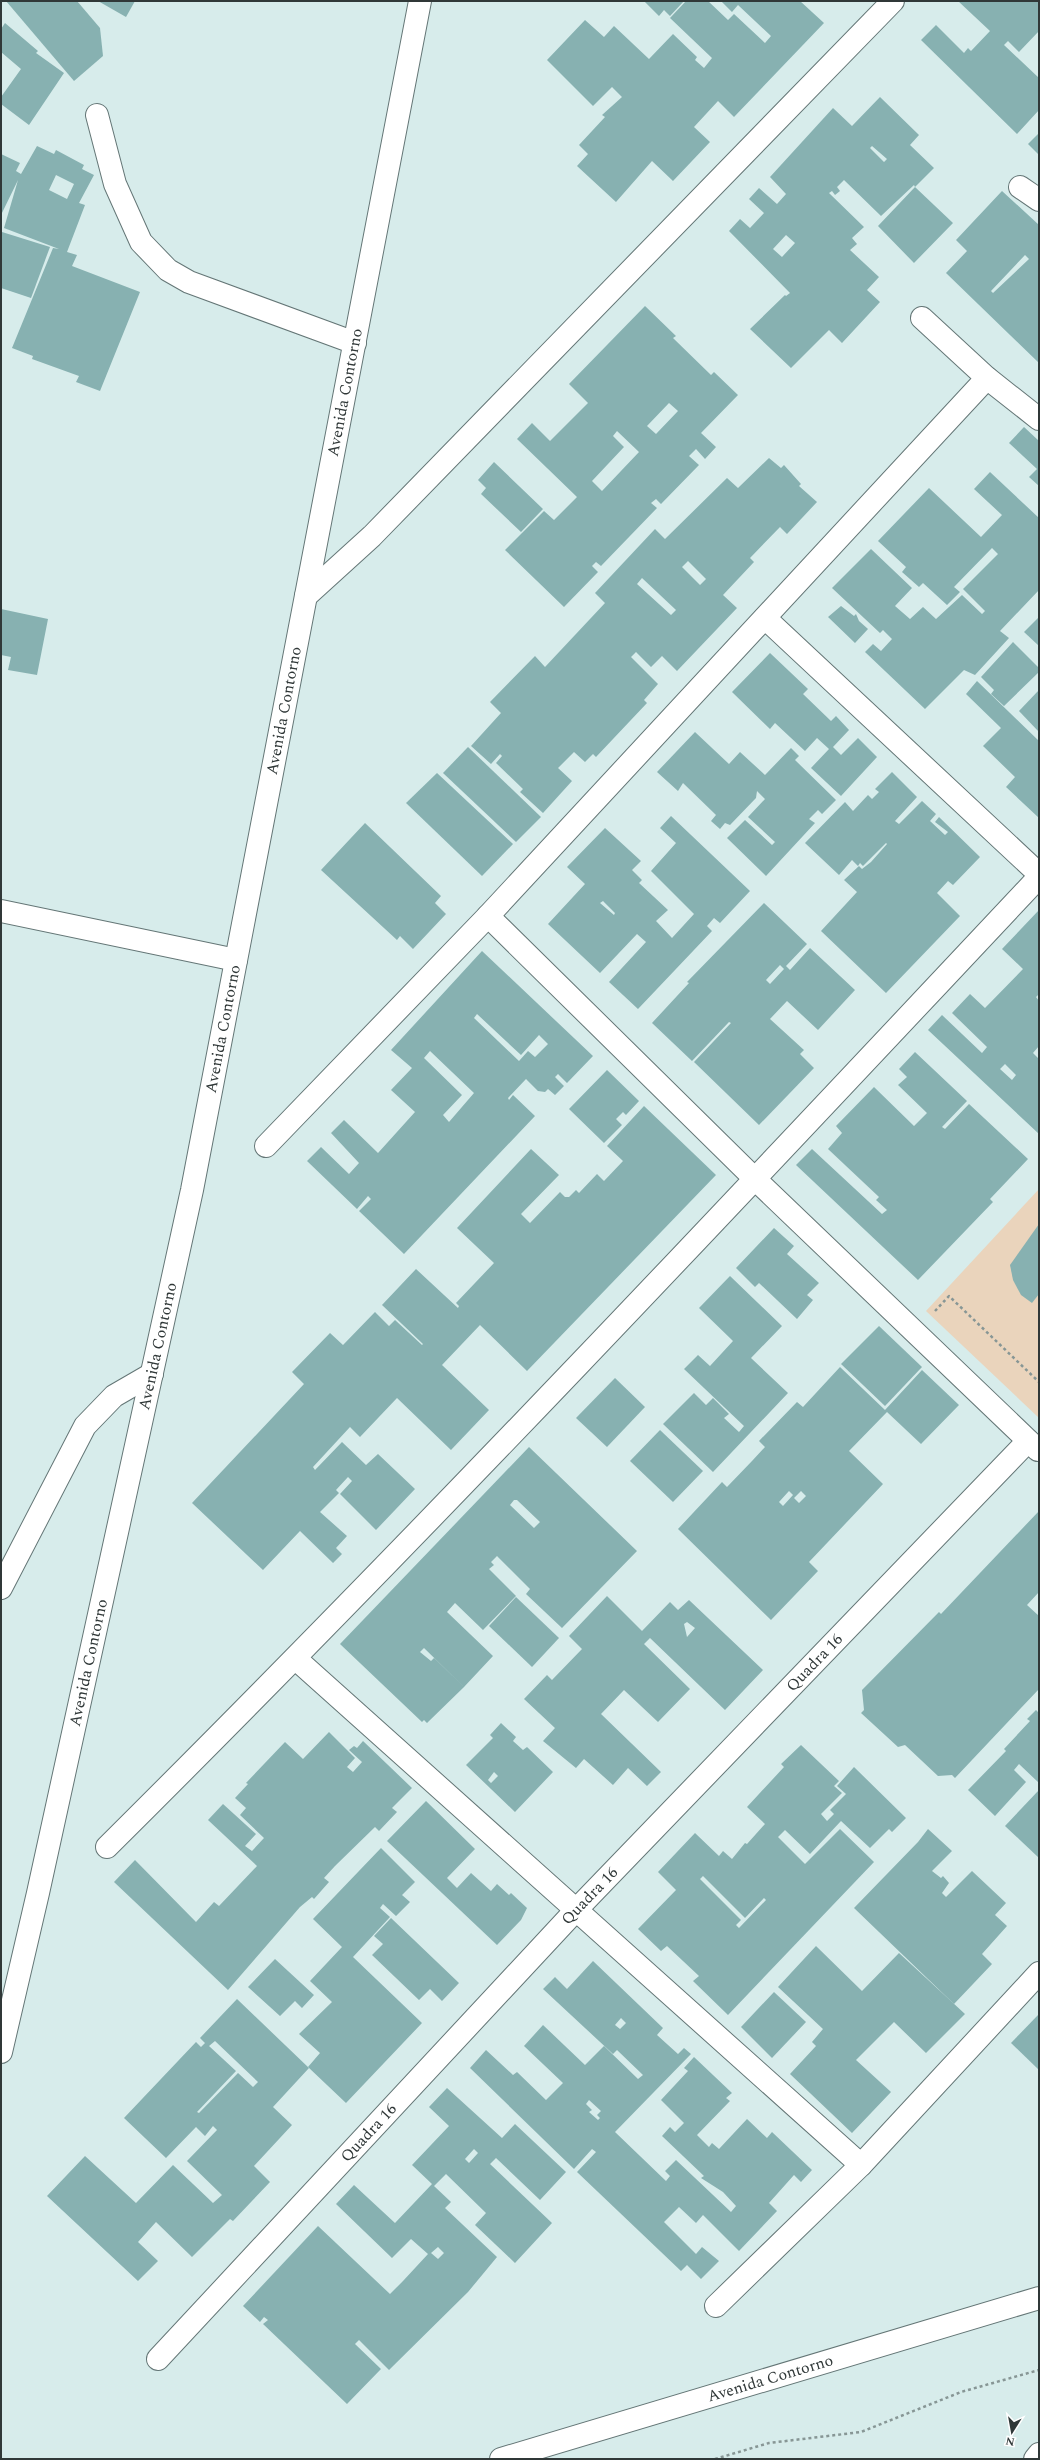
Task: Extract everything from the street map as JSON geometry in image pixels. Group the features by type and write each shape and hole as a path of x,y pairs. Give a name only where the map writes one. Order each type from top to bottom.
{"street":[{"name":"Avenida Contorno","path":"1,2052 38,1893 192,1190 420,1"},
{"path":"306,596 372,536 893,1"},
{"path":"97,115 114,184 141,242 168,270 189,282 355,343"},
{"path":"1020,187 1039,200"},
{"path":"922,318 987,378 1039,418"},
{"path":"266,1146 488,916 987,378"},
{"path":"107,1847 296,1659 755,1179 1039,875 765,618"},
{"path":"1,911 236,960"},
{"path":"488,916 755,1179 1033,1446"},
{"path":"1,1588 85,1426 114,1396 152,1374"},
{"name":"Quadra 16","path":"158,2358 576,1910 1033,1446"},
{"path":"296,1659 861,2164"},
{"path":"716,2306 861,2164 1039,1973"},
{"name":"Avenida Contorno","path":"501,2459 1039,2298"},
{"path":"1035,2459 1039,2454"}],"path":[{"path":"915,1333 949,1296 1039,1382"},
{"path":"715,2459 769,2444 861,2432 961,2392 1039,2370"}],"shaded area":[{"path":"1039,1189 1039,1418 926,1311"}],"building":[{"path":"6,1 77,1 100,28 103,56 74,81"},
{"path":"98,1 135,1 126,17"},
{"path":"644,1 684,1 670,16 664,10 659,16"},
{"path":"686,1 708,1 728,20 734,14 765,43 771,36 738,5 732,12 721,1 800,1 824,23 734,117 718,101 694,127 710,142 673,181 652,161 616,202 577,166 588,154 579,145 605,117 602,115 622,97 612,87 593,106 547,60 585,20 604,37 614,26 649,59 673,34 697,57 695,60 704,68 712,58 670,18"},
{"path":"958,1 1039,1 1039,31 1019,52 1008,41 1004,45 1039,78 1039,110 1017,134 921,40 936,25 964,53 968,48 971,51 990,31"},
{"path":"5,23 38,51 36,53 64,73 29,125 1,104 1,97 21,69 1,52 1,29"},
{"path":"880,97 919,135 910,145 934,168 915,187 914,185 881,216 844,180 837,187 840,191 835,195 832,191 829,193 864,227 852,238 857,244 850,250 879,277 867,290 880,302 842,343 829,330 791,368 750,329 785,295 786,296 790,293 729,231 740,219 750,228 764,213 749,199 759,188 777,204 786,194 770,177 833,108 852,126","holes":["872,146 887,159 884,162 870,148","786,235 795,243 782,257 773,249"]},
{"path":"1039,133 1039,155 1028,144"},
{"path":"37,146 54,154 56,150 84,165 82,169 94,175 79,203 85,205 67,252 77,255 72,266 140,292 100,391 76,382 79,376 32,359 33,356 12,348 53,248 59,249 4,228 18,180 1,215 1,154 20,163 16,171 21,174","holes":["56,175 74,184 67,199 49,190"]},
{"path":"915,187 953,223 914,263 878,226"},
{"path":"1002,191 1039,225 1039,363 946,273 967,251 956,240","holes":["1025,255 1029,259 993,293 991,291"]},
{"path":"2,232 50,247 31,298 1,288"},
{"path":"645,306 676,336 673,338 711,375 714,372 738,395 701,433 716,447 705,459 696,449 689,456 699,465 661,504 656,499 651,503 657,508 601,566 596,562 592,566 598,572 564,607 505,550 544,511 554,520 577,497 517,439 532,423 550,441 588,403 569,384","holes":["669,403 678,411 656,434 647,426","617,431 639,452 602,491 592,481 624,447 613,436"]},
{"path":"1024,427 1039,441 1039,486 1029,477 1037,469 1009,443"},
{"path":"769,458 781,468 784,465 801,484 799,486 817,502 787,534 780,527 750,558 754,562 723,595 737,608 677,671 662,656 651,667 636,652 631,657 658,684 644,700 647,703 596,757 593,754 585,762 574,752 558,768 572,781 543,813 520,792 523,789 496,763 502,756 500,754 491,764 471,746 501,713 490,702 535,656 545,667 605,603 595,593 655,529 665,539 727,478 738,488","holes":["688,561 706,579 700,585 682,567","642,578 676,610 671,615 637,584"]},
{"path":"494,462 543,509 521,532 481,494 486,488 478,480"},
{"path":"990,472 1039,518 1039,590 1000,631 1009,638 975,675 964,670 925,709 865,652 873,644 881,651 892,639 883,630 880,633 832,588 871,549 912,588 895,606 910,619 923,607 936,619 962,595 982,614 985,611 963,589 998,554 992,548 954,587 960,592 947,605 923,583 919,587 902,572 906,567 878,541 929,488 981,537 1002,515 974,489"},
{"path":"841,606 854,616 856,614 859,621 868,629 855,643 828,617"},
{"path":"1,609 48,619 37,675 8,670 11,657 1,655"},
{"path":"1039,617 1039,646 1024,632"},
{"path":"1013,642 1039,668 1039,672 1004,706 991,694 994,690 981,677"},
{"path":"770,653 808,689 803,694 831,721 836,716 849,730 833,747 841,755 858,738 877,757 841,796 811,768 829,749 817,738 805,751 775,723 770,729 732,692"},
{"path":"977,681 1039,741 1039,818 1006,787 1015,777 983,746 1001,728 966,694"},
{"path":"1039,690 1039,732 1019,711"},
{"path":"695,732 729,764 740,752 765,775 791,748 799,756 795,760 836,800 822,814 818,810 809,819 815,823 766,876 727,838 745,820 772,845 775,842 748,817 765,799 757,791 756,798 730,825 725,823 720,829 711,821 716,815 683,783 678,791 657,772"},
{"path":"468,747 541,817 516,842 443,773"},
{"path":"892,772 917,797 895,821 899,824 922,801 936,814 930,821 945,835 948,832 935,822 939,817 980,857 953,885 948,881 937,893 960,916 886,993 821,931 857,892 844,880 859,866 862,869 871,862 887,844 886,843 863,866 860,863 858,866 852,860 839,875 805,843 845,802 853,811 868,795 872,799 879,792 875,789"},
{"path":"437,773 513,844 482,876 406,803"},
{"path":"671,816 750,891 720,923 714,918 707,926 712,931 638,1009 609,982 646,942 637,934 600,973 548,924 585,884 567,867 605,828 641,861 632,870 642,880 639,883 668,910 656,921 672,938 694,914 651,871 676,843 660,828","holes":["603,901 615,913 614,915 600,903"]},
{"path":"365,823 441,896 435,903 446,914 413,949 400,936 397,940 321,870"},
{"path":"764,903 807,944 786,966 790,970 810,948 855,990 818,1030 787,1001 770,1019 804,1050 800,1054 814,1068 759,1125 694,1062 731,1023 729,1022 692,1061 652,1023 689,983 687,982","holes":["780,965 784,969 770,984 766,980"]},
{"path":"1039,910 1039,994 1036,997 1039,1001 1039,1046 1033,1053 1039,1059 1039,1134 928,1030 942,1015 982,1053 987,1047 952,1013 970,994 985,1008 1023,969 1002,949","holes":["1005,1064 1016,1075 1012,1080 1000,1069"]},
{"path":"482,951 593,1056 567,1083 558,1074 555,1077 564,1086 555,1095 548,1089 545,1092 538,1091 526,1079 508,1098 509,1100 513,1095 535,1116 404,1254 359,1211 371,1199 368,1196 357,1209 307,1161 321,1147 349,1174 359,1163 331,1133 344,1120 378,1153 415,1112 391,1090 412,1068 391,1050","holes":["477,1014 521,1055 539,1035 548,1044 535,1057 528,1051 519,1061 474,1018","430,1051 474,1093 449,1122 443,1115 462,1095 424,1058"]},
{"path":"915,1052 967,1101 942,1127 945,1129 969,1104 1028,1159 990,1199 993,1202 918,1280 796,1165 812,1149 882,1214 887,1210 876,1200 879,1197 828,1149 842,1133 836,1126 874,1087 914,1126 927,1113 898,1085 907,1077 899,1069"},
{"path":"607,1070 639,1101 626,1115 623,1112 616,1119 622,1125 604,1143 569,1109"},
{"path":"644,1106 716,1175 527,1371 480,1325 442,1365 489,1410 451,1450 397,1398 360,1437 350,1427 313,1467 315,1470 342,1442 366,1465 378,1454 415,1489 376,1530 340,1494 352,1481 348,1477 336,1490 339,1493 320,1512 347,1536 336,1548 342,1554 333,1563 300,1531 263,1570 192,1503 304,1384 292,1372 330,1333 343,1345 375,1312 389,1326 395,1320 422,1345 423,1344 382,1305 416,1269 458,1308 459,1306 456,1303 494,1263 457,1228 531,1149 559,1175 521,1214 530,1223 560,1192 565,1197 569,1197 576,1190 579,1193 597,1174 604,1181 623,1161 607,1146"},
{"path":"1039,1224 1039,1294 1032,1303 1021,1295 1013,1280 1010,1265"},
{"path":"774,1228 794,1246 787,1254 819,1283 807,1295 813,1300 797,1319 759,1283 755,1287 736,1268"},
{"path":"730,1276 782,1326 751,1358 788,1393 713,1472 663,1424 694,1393 706,1405 713,1398 729,1414 724,1418 739,1432 744,1426 684,1369 698,1355 710,1366 733,1341 699,1308"},
{"path":"879,1326 922,1367 885,1406 841,1364"},
{"path":"840,1367 885,1410 922,1370 959,1405 921,1444 887,1412 849,1451 883,1484 809,1562 818,1571 771,1620 678,1529 722,1482 727,1487 752,1461 765,1447 759,1441 797,1402 803,1407","holes":["789,1491 793,1495 783,1506 779,1502","801,1491 806,1496 799,1503 794,1498"]},
{"path":"615,1378 645,1407 607,1447 576,1418"},
{"path":"660,1430 703,1471 673,1502 630,1461"},
{"path":"529,1447 637,1551 562,1628 526,1594 530,1589 497,1556 491,1562 494,1565 489,1569 516,1596 483,1630 455,1603 447,1612 493,1656 464,1687 427,1723 424,1720 422,1722 340,1644","holes":["514,1500 517,1500 540,1522 534,1528 510,1505","424,1648 464,1687 434,1658 431,1661 420,1652"]},
{"path":"1039,1511 1039,1592 1027,1605 1039,1616 1039,1689 955,1778 952,1775 938,1776 905,1745 898,1747 861,1713 864,1710 862,1690 939,1612 941,1614"},
{"path":"607,1596 642,1631 670,1602 678,1610 689,1600 763,1670 725,1710 650,1638 644,1644 690,1689 658,1722 624,1690 601,1714 661,1772 647,1786 628,1768 613,1785 584,1759 576,1768 543,1741 555,1728 524,1699 547,1675 552,1680 582,1649 569,1636","holes":["687,1622 695,1628 687,1637 684,1624"]},
{"path":"516,1597 559,1638 532,1667 489,1626"},
{"path":"1036,1710 1039,1713 1039,1783 1019,1764 1014,1770 1026,1782 995,1816 968,1790 1006,1751 1004,1749 1030,1721 1027,1719"},
{"path":"501,1723 516,1737 513,1741 523,1750 527,1747 553,1772 515,1812 466,1765 493,1738 490,1735","holes":["494,1772 498,1776 491,1783 488,1780"]},
{"path":"329,1732 355,1758 347,1767 353,1772 362,1762 349,1750 354,1746 357,1748 363,1741 412,1788 392,1808 397,1812 379,1831 375,1827 335,1866 324,1878 329,1882 314,1899 312,1897 300,1907 228,1990 114,1882 135,1860 196,1922 214,1902 219,1906 257,1866 208,1820 223,1804 256,1834 245,1846 252,1851 264,1838 240,1815 246,1808 235,1798 248,1784 246,1783 285,1742 303,1759"},
{"path":"801,1745 839,1781 834,1786 842,1793 821,1814 827,1821 834,1814 830,1810 846,1794 837,1786 854,1767 906,1818 892,1832 889,1829 870,1848 841,1821 810,1854 785,1830 778,1837 805,1864 840,1829 874,1862 728,2015 693,1981 699,1976 667,1946 661,1951 638,1929 676,1890 658,1872 695,1833 719,1856 723,1851 732,1859 745,1843 747,1844 765,1824 747,1807 784,1767 781,1764","holes":["703,1876 745,1918 764,1898 766,1900 739,1928 736,1925 741,1920 700,1879"]},
{"path":"1039,1790 1039,1858 1005,1826"},
{"path":"426,1801 475,1849 447,1878 457,1888 471,1873 491,1891 497,1884 509,1895 511,1893 527,1908 521,1920 497,1945 387,1841"},
{"path":"928,1829 952,1851 932,1871 941,1878 943,1876 949,1883 942,1893 946,1897 972,1871 1006,1903 995,1915 1007,1926 982,1954 992,1964 954,2004 854,1908 918,1842"},
{"path":"381,1848 415,1882 402,1895 410,1902 396,1916 383,1904 380,1908 390,1917 353,1957 422,2023 346,2103 308,2067 320,2053 299,2034 332,2002 310,1981 342,1947 313,1919"},
{"path":"391,1918 459,1983 442,2001 430,1989 419,2000 372,1955 383,1944 374,1936"},
{"path":"816,1946 862,1991 899,1953 965,2014 926,2053 894,2022 856,2060 891,2092 852,2133 790,2074 816,2046 812,2042 823,2029 778,1987"},
{"path":"275,1959 314,1995 302,2008 295,2001 280,2016 248,1987"},
{"path":"593,1961 663,2028 657,2035 678,2054 684,2048 691,2054 615,2132 666,2181 670,2176 665,2171 676,2160 731,2212 736,2206 723,2192 701,2178 704,2176 662,2136 670,2127 675,2132 684,2123 661,2100 688,2071 684,2068 694,2057 732,2093 726,2098 730,2101 697,2135 709,2147 712,2143 719,2149 747,2119 767,2138 772,2132 812,2170 801,2182 794,2175 769,2203 777,2211 739,2251 703,2215 696,2223 679,2207 664,2222 696,2254 702,2247 719,2261 701,2279 687,2265 681,2271 577,2172 596,2152 592,2149 574,2169 470,2068 486,2050 513,2075 517,2072 546,2100 563,2083 524,2046 543,2025 585,2065 604,2046 638,2079 643,2075 617,2050 613,2054 543,1989 555,1977 567,1989","holes":["621,2018 626,2023 620,2029 615,2025","589,2100 601,2111 597,2115 600,2118 598,2120 589,2112 592,2110 586,2104"]},
{"path":"774,1992 806,2022 772,2058 741,2027"},
{"path":"237,1999 309,2068 273,2107 292,2125 254,2166 270,2182 233,2221 230,2219 192,2257 156,2222 138,2242 158,2261 138,2281 47,2196 85,2156 136,2203 173,2165 213,2203 222,2195 187,2161 217,2130 213,2126 205,2136 196,2127 166,2158 124,2118 196,2042 201,2047 205,2043 200,2038","holes":["215,2041 258,2082 253,2087 238,2073 199,2113 197,2112 236,2071 209,2046"]},
{"path":"1039,2014 1039,2070 1011,2043"},
{"path":"447,2088 502,2138 515,2124 566,2172 540,2200 496,2158 490,2164 552,2223 515,2263 475,2225 486,2213 446,2174 434,2186 451,2202 445,2208 497,2257 468,2292 389,2370 359,2340 355,2344 381,2369 347,2404 263,2324 268,2320 264,2317 260,2322 243,2306 318,2226 390,2294 403,2281 428,2254 411,2239 392,2258 336,2204 354,2185 395,2223 432,2184 412,2165 449,2126 429,2107","holes":["474,2149 478,2153 469,2163 465,2159","438,2247 444,2253 438,2259 431,2253"]}]}
